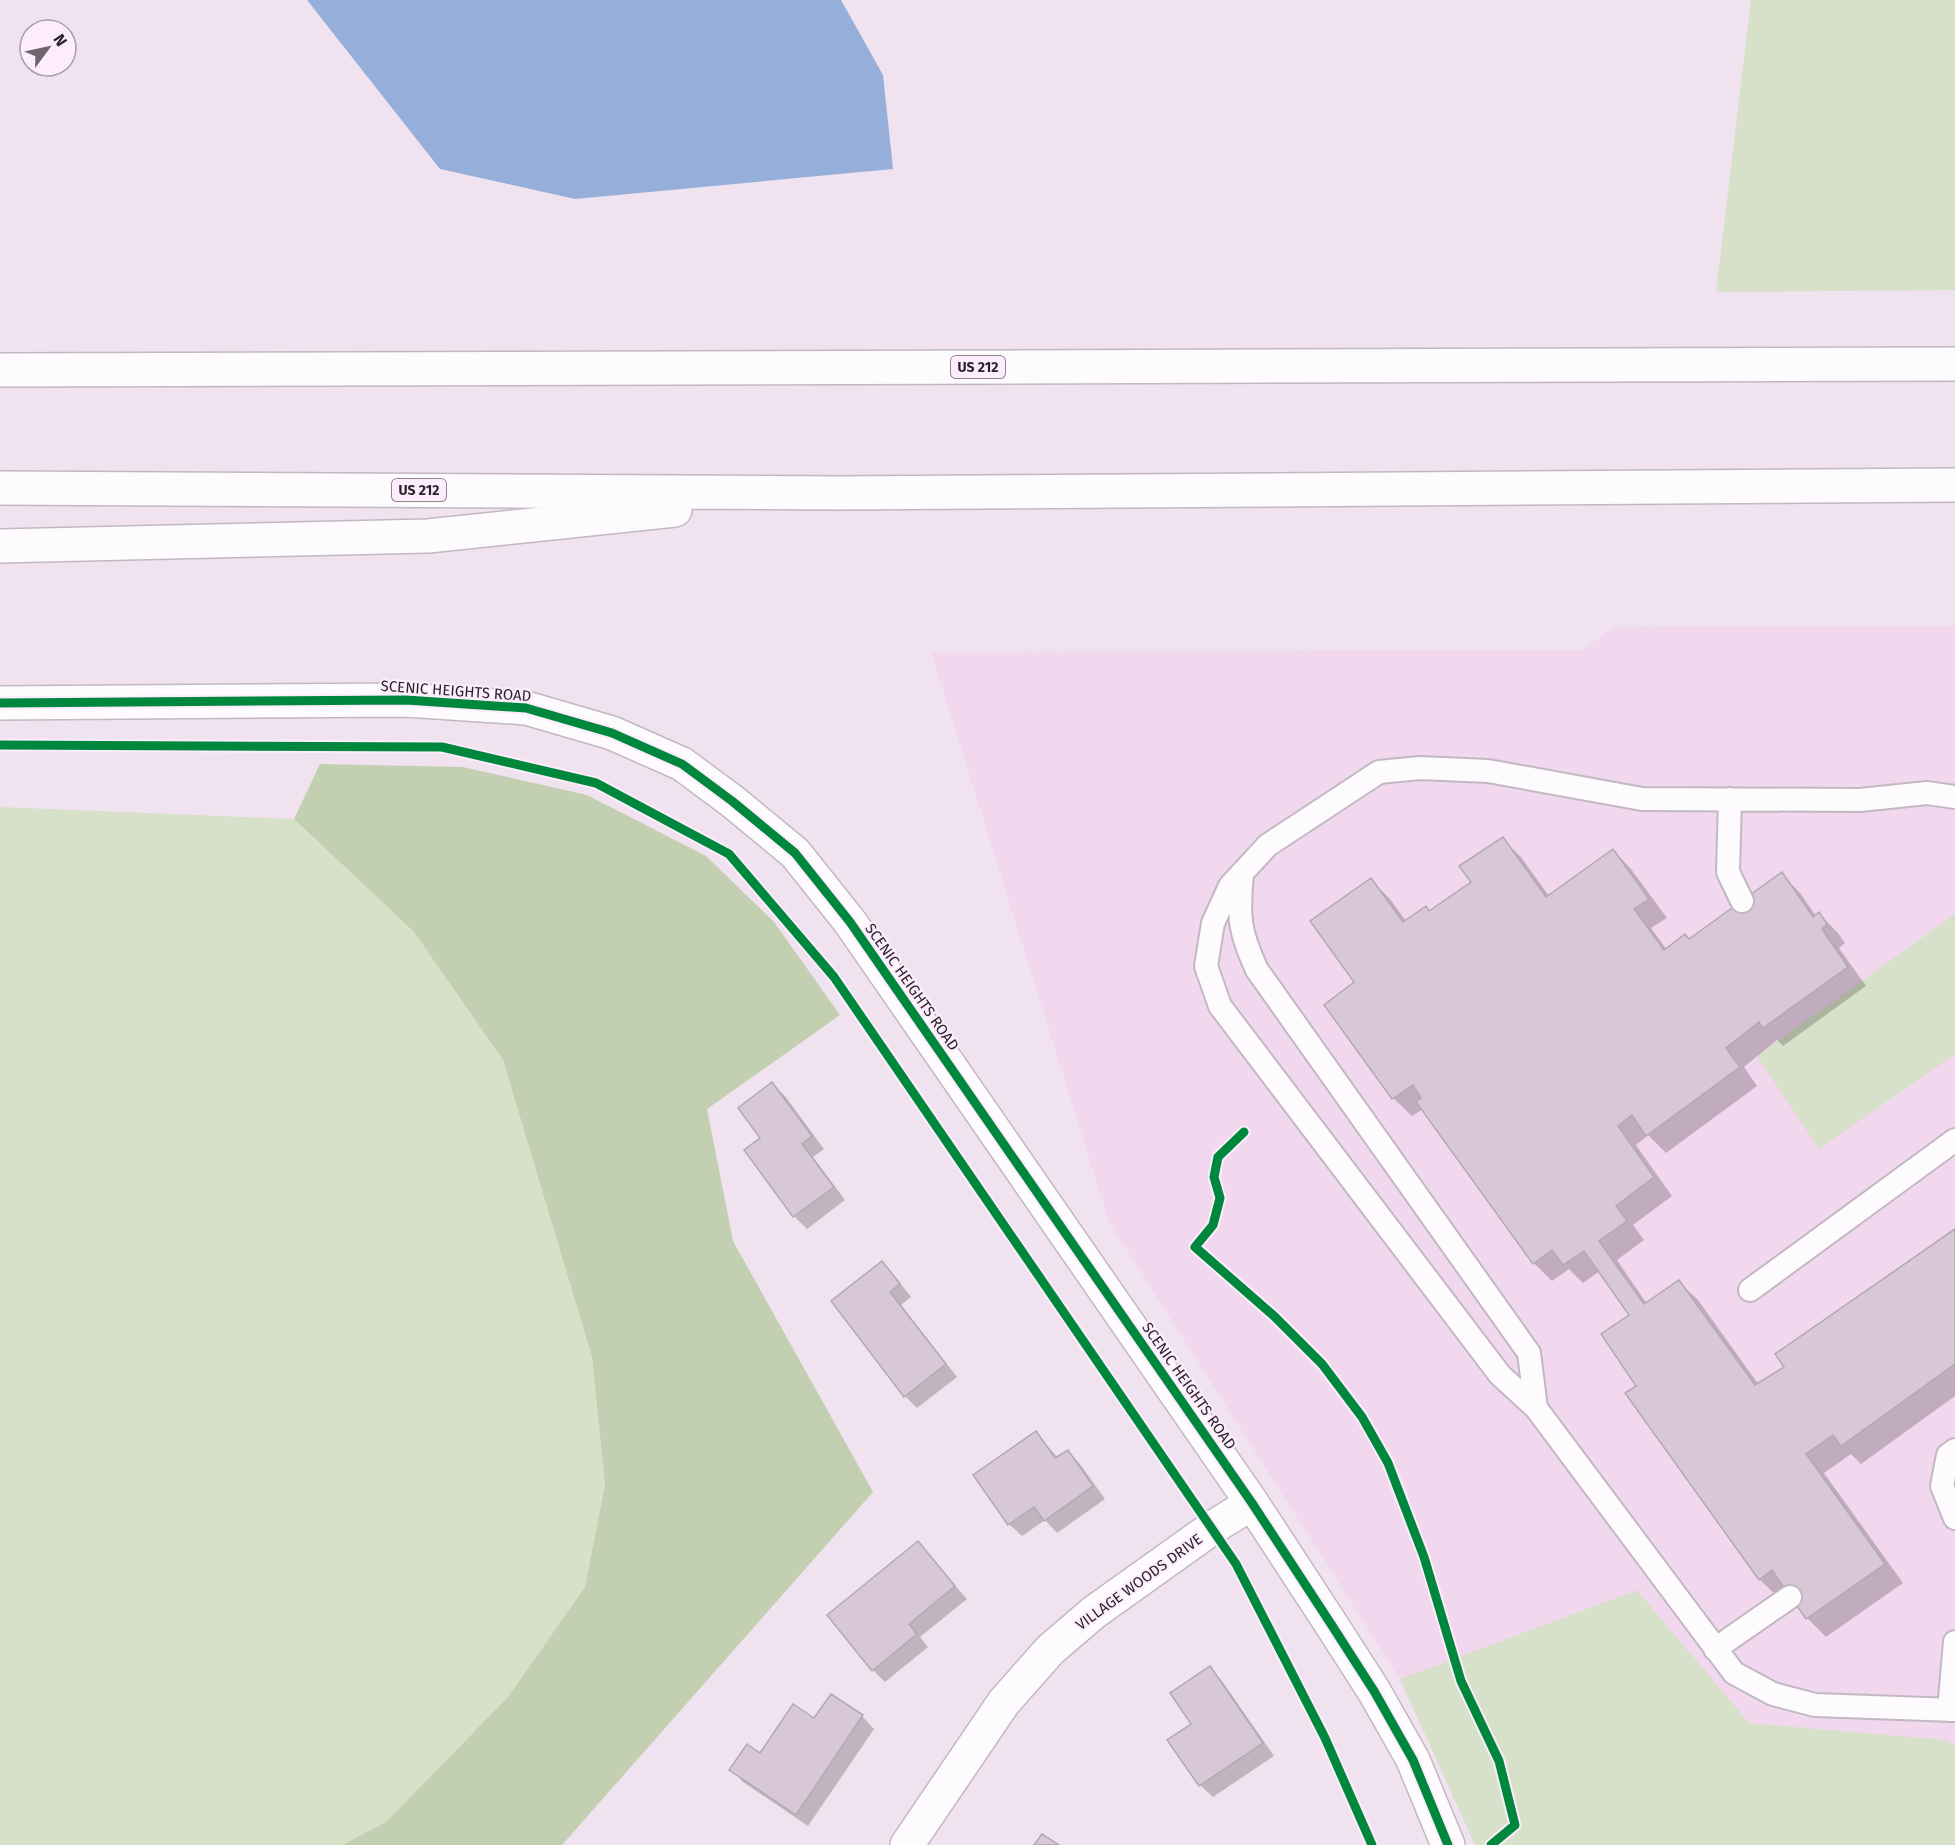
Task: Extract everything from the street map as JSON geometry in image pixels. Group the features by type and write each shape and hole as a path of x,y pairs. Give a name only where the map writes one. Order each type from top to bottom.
{"main road":[{"name":"US 212","path":"0,370 1955,364"},
{"name":"US 212","path":"0,488 839,493 1955,484"},
{"path":"0,546 428,536 839,493"},
{"name":"SCENIC HEIGHTS ROAD","path":"0,703 406,700 526,708 612,733 682,764 732,801 795,854 850,922 1252,1503 1374,1691 1413,1760 1448,1845"},
{"name":"VILLAGE WOODS DRIVE","path":"907,1845 1004,1702 1050,1650 1092,1613 1212,1528 1252,1503"}],"lane":[{"path":"1955,797 1927,793 1860,800 1642,799 1488,771 1420,768 1379,772 1268,845 1230,886 1213,923 1206,966 1220,1006 1500,1375 1536,1408 1734,1673 1773,1694 1815,1705 1952,1710 1955,1642"},
{"path":"1730,800 1728,872 1742,901"},
{"path":"1242,874 1239,910 1242,931 1244,942 1257,970 1529,1353 1536,1408"},
{"path":"1750,1290 1955,1140"},
{"path":"1955,1450 1948,1455 1942,1486 1955,1518"},
{"path":"1715,1648 1790,1597"}],"shaded area":[{"path":"1955,626 1955,1845 1475,1845 1400,1679 1109,1222 931,652 1582,650 1613,627"}],"green space":[{"path":"1751,0 1955,0 1955,290 1716,292"},
{"path":"320,764 463,767 587,795 706,856 774,922 840,1015 707,1109 733,1241 873,1492 562,1845 342,1845 386,1822 508,1697 585,1587 605,1485 592,1357 503,1060 414,932 294,819"},
{"path":"0,807 294,819 414,932 503,1060 592,1357 605,1485 585,1587 508,1697 386,1822 342,1845 0,1845"},
{"path":"1955,914 1955,1054 1819,1149 1757,1056"},
{"path":"1637,1590 1749,1723 1946,1740 1955,1746 1955,1845 1475,1845 1400,1679"}],"water":[{"path":"307,0 841,0 883,75 893,169 575,199 440,169"}],"building":[{"path":"1503,837 1546,897 1613,849 1649,899 1634,909 1664,950 1685,934 1689,939 1782,872 1813,917 1819,912 1827,924 1822,929 1848,967 1763,1028 1759,1022 1726,1048 1740,1067 1646,1136 1632,1115 1618,1126 1654,1177 1616,1206 1627,1221 1599,1241 1644,1304 1679,1280 1755,1385 1784,1367 1775,1354 1955,1229 1955,1364 1841,1446 1833,1435 1806,1454 1885,1564 1806,1619 1772,1570 1759,1580 1625,1393 1636,1386 1601,1334 1629,1315 1584,1251 1563,1265 1552,1250 1533,1264 1416,1102 1421,1098 1413,1085 1392,1099 1324,1005 1354,982 1310,921 1371,878 1403,922 1426,906 1429,911 1471,882 1459,866"},
{"path":"772,1082 812,1136 802,1144 834,1187 793,1217 744,1150 760,1138 738,1108"},
{"path":"882,1261 900,1284 890,1292 946,1364 904,1397 831,1301"},
{"path":"1036,1431 1055,1458 1068,1450 1093,1486 1044,1521 1034,1507 1008,1525 973,1475"},
{"path":"918,1541 955,1586 909,1624 917,1634 872,1671 827,1615"},
{"path":"1210,1666 1263,1743 1199,1786 1167,1740 1191,1724 1170,1693"},
{"path":"831,1694 863,1715 796,1815 729,1770 747,1744 760,1753 793,1704 814,1718"},
{"path":"1042,1834 1059,1845 1034,1845"}],"cycle path":[{"path":"0,703 406,700 526,708 612,733 682,764 732,801 795,853 850,922 1252,1503 1374,1691 1413,1760 1448,1845"},
{"path":"0,745 442,747 596,783 729,854 834,977 1236,1564 1325,1738 1372,1845"},
{"path":"1244,1132 1218,1157 1214,1177 1220,1198 1213,1225 1195,1247 1274,1316 1322,1364 1362,1417 1388,1463 1424,1557 1461,1681 1499,1761 1515,1825 1491,1845"}]}
